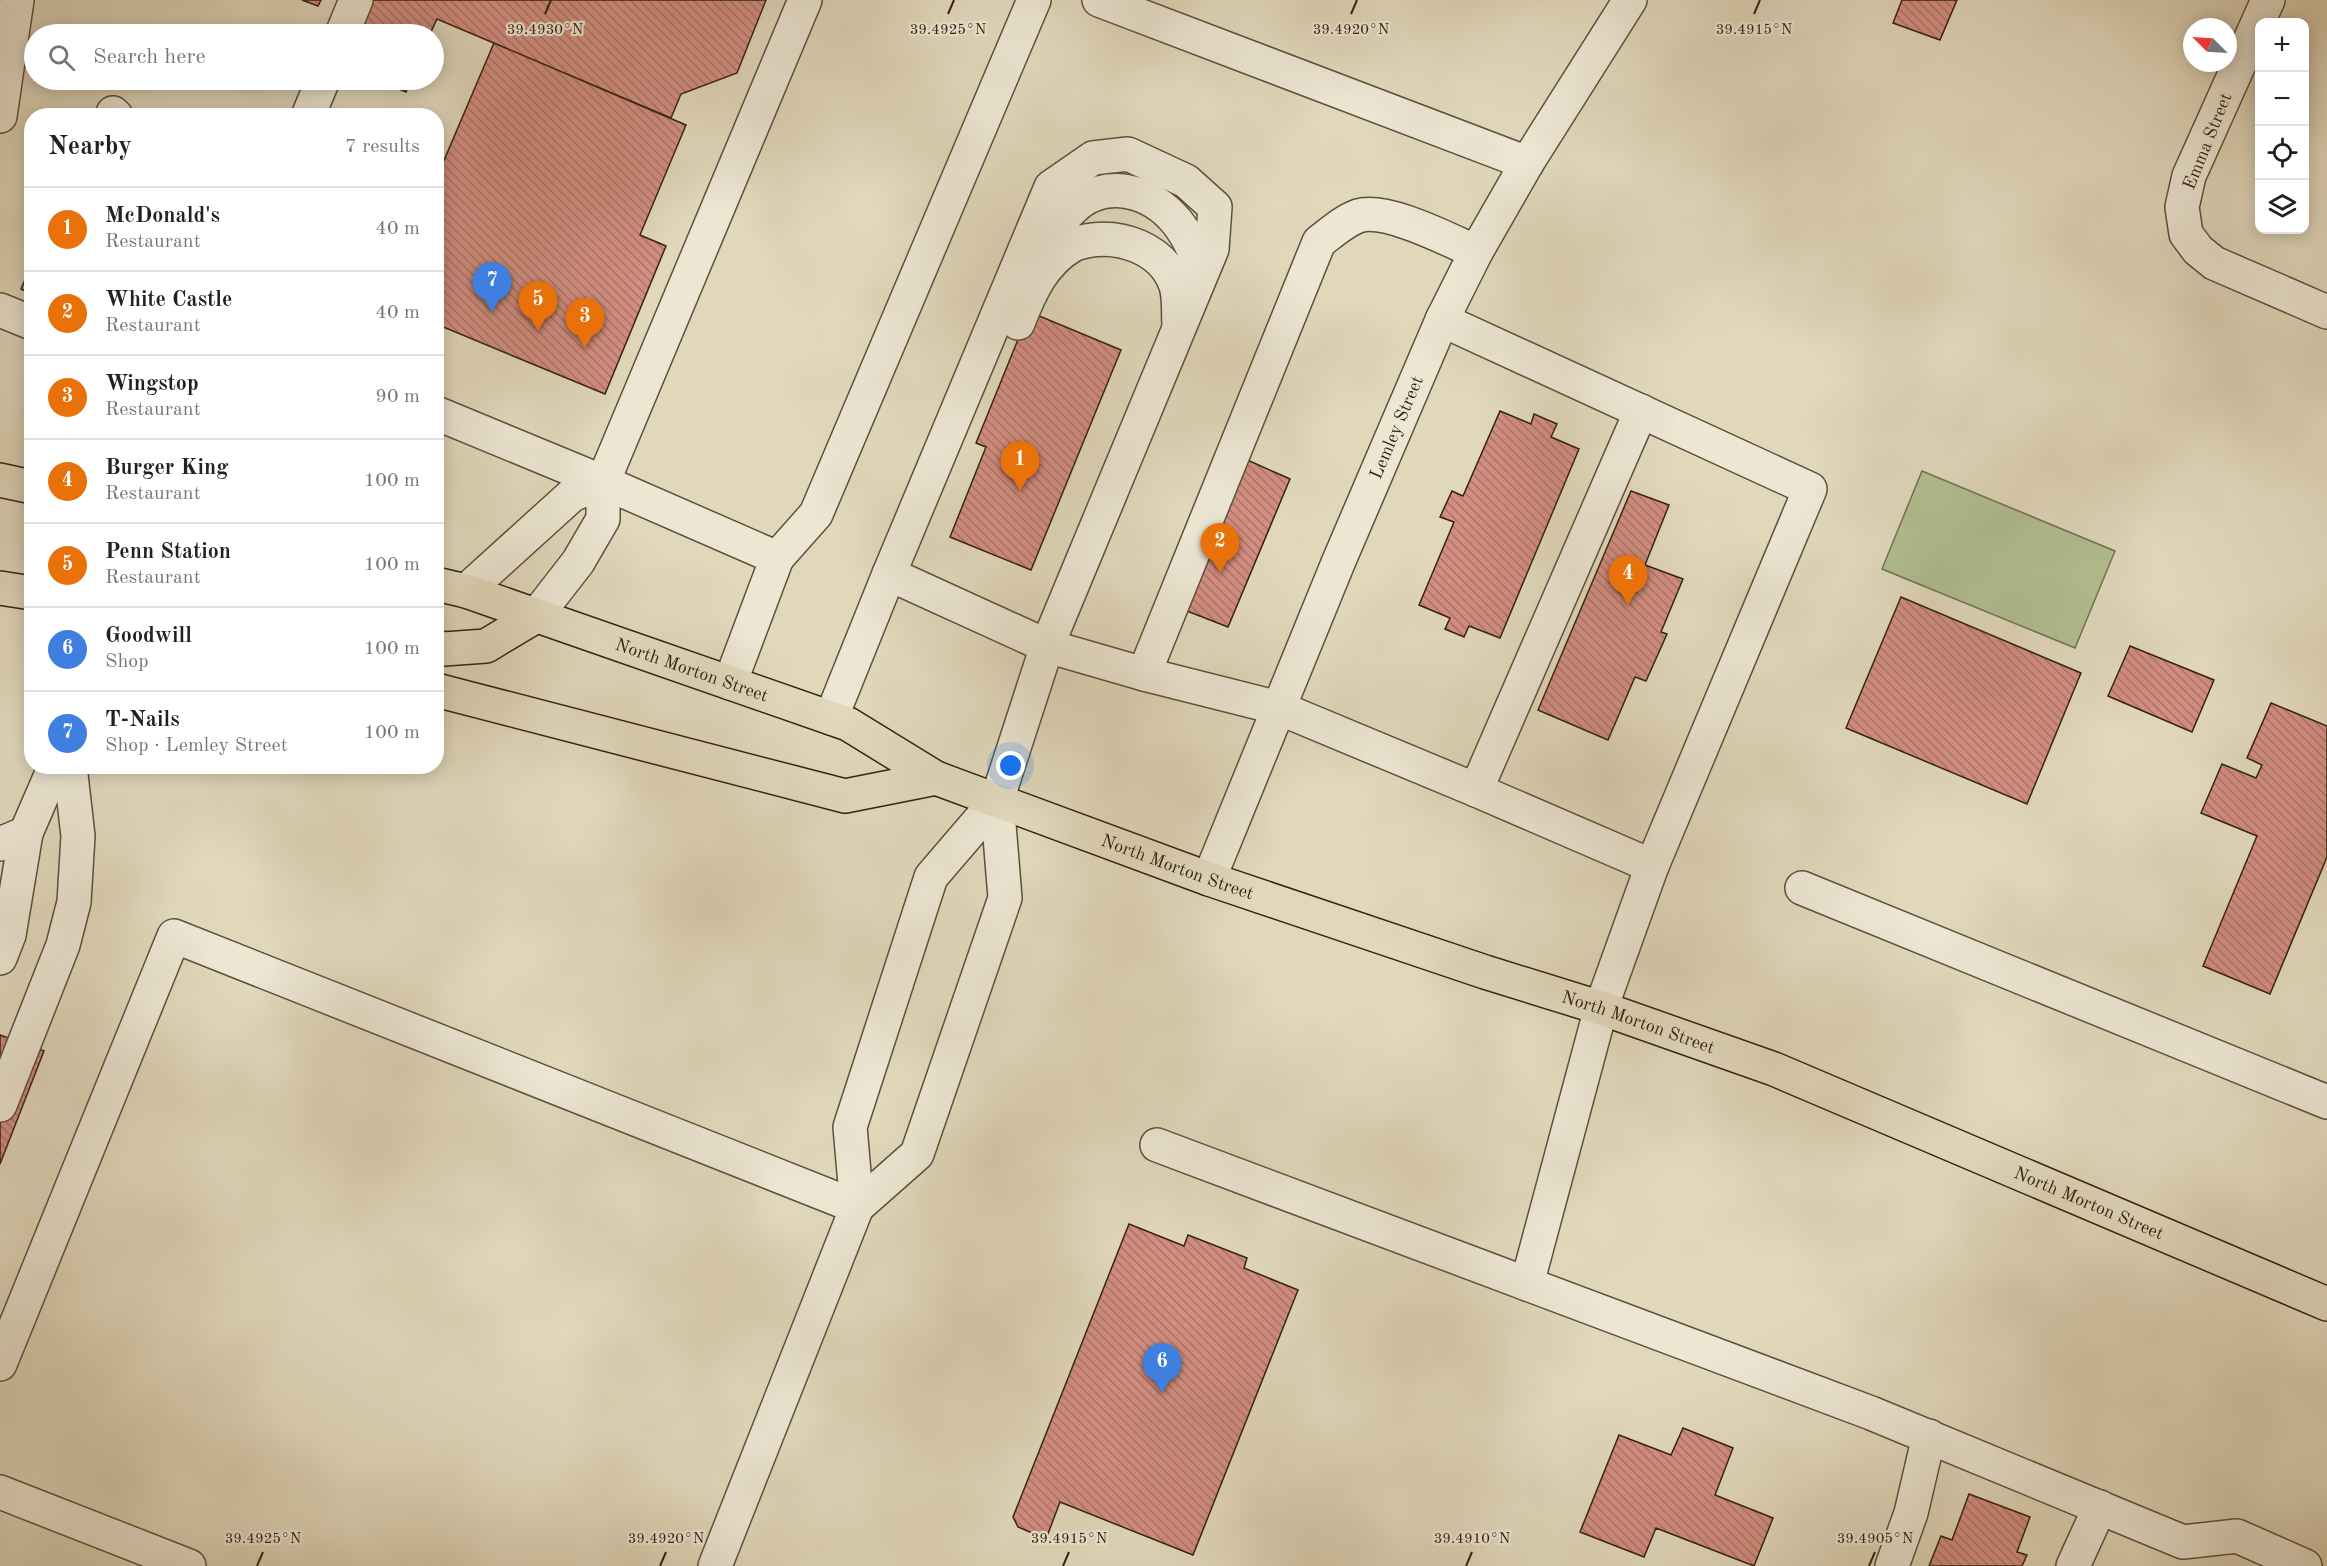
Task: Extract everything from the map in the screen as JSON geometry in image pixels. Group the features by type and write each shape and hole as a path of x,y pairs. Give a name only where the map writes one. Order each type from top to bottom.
{"main road":[{"path":"0,480 24,485"},
{"name":"North Morton Street","path":"451,587 848,724 936,778 1209,879 1485,972 1601,1008 1774,1068 2327,1304"},
{"path":"0,588 24,592"},
{"path":"444,649 486,646 536,616"},
{"path":"444,692 845,796 936,778"}],"street":[{"path":"0,116 17,0"},
{"path":"346,24 356,0"},
{"path":"536,616 578,562 603,519 603,482 805,0"},
{"path":"730,683 777,558 816,514 1034,0"},
{"path":"1099,0 1150,9 1527,163"},
{"name":"Lemley Street","path":"1209,879 1338,563 1442,320 1476,252 1527,163 1630,0"},
{"name":"Emma Street","path":"2268,0 2189,176 2182,207 2186,234 2198,250 2214,263 2327,312"},
{"path":"311,108 319,90"},
{"path":"831,718 1051,187 1093,158 1128,154 1186,180 1215,207 1212,249 1047,646 998,800 1005,898 917,1154 857,1207"},
{"path":"902,542 957,470 1058,228 1071,209 1089,196 1108,189 1128,191 1152,201 1176,221 1194,249 1202,271"},
{"path":"1144,674 1319,242 1358,216 1376,215 1401,220 1476,252"},
{"path":"1034,284 1055,259 1074,244 1098,239 1125,241 1146,250 1166,266 1176,285 1179,327"},
{"path":"0,310 24,320"},
{"path":"1442,320 1810,489 1652,866 1601,1008 1527,1284"},
{"path":"1476,790 1641,411"},
{"path":"444,416 603,482 777,558"},
{"path":"451,587 572,495 603,482"},
{"path":"889,574 1047,646 1144,674 1279,708 1652,866"},
{"path":"0,958 9,935 13,839 50,774"},
{"path":"0,1105 63,945 74,902 78,836 71,774"},
{"path":"715,1566 857,1207 850,1127 931,877 998,800"},
{"path":"1802,888 2327,1102"},
{"path":"0,1364 174,936 857,1207"},
{"path":"1157,1145 1871,1413 2183,1542 2211,1552 2237,1536 2305,1566"},
{"path":"1892,1566 1911,1513 1929,1436"},
{"path":"0,1492 189,1566"},
{"path":"2073,1566 2100,1507"}],"green space":[{"path":"1922,471 2115,551 2075,648 1882,569"}],"building":[{"path":"302,0 321,0 318,6"},
{"path":"371,0 766,0 737,73 681,94 671,118 437,19 435,24 361,24"},
{"path":"1902,0 1957,0 1940,40 1893,23"},
{"path":"494,43 686,125 640,235 666,246 605,394 444,327 444,160"},
{"path":"1028,315 1037,315 1121,350 1031,570 950,537 986,447 976,443"},
{"path":"1500,411 1531,424 1534,414 1557,424 1551,437 1579,449 1500,638 1469,626 1464,637 1445,629 1450,618 1419,605 1454,522 1440,517 1452,491 1463,496"},
{"path":"1245,459 1290,479 1228,627 1182,609"},
{"path":"1631,491 1669,505 1645,565 1683,579 1661,632 1667,634 1646,681 1635,677 1608,740 1538,710"},
{"path":"1901,597 2081,673 2027,804 1846,728"},
{"path":"2130,646 2214,680 2192,732 2108,696"},
{"path":"2271,703 2327,726 2327,857 2270,994 2203,966 2257,836 2201,813 2222,764 2256,778 2262,765 2247,758"},
{"path":"0,1035 44,1051 0,1164"},
{"path":"1129,1224 1184,1246 1188,1235 1247,1258 1244,1268 1298,1290 1193,1555 1060,1502 1046,1539 1018,1527 1013,1517"},
{"path":"1683,1428 1733,1448 1715,1495 1773,1518 1754,1566 1656,1528 1644,1557 1580,1532 1619,1435 1671,1455"},
{"path":"1969,1494 2030,1517 2017,1552 2027,1555 2022,1566 1929,1566 1941,1536 1952,1540"}],"place":[{"name":"T-Nails","path":"492,312"},
{"name":"Penn Station","path":"538,331"},
{"name":"Wingstop","path":"585,348"},
{"name":"McDonald's","path":"1020,491"},
{"name":"White Castle","path":"1220,573"},
{"name":"Burger King","path":"1628,605"},
{"name":"Goodwill","path":"1162,1393"}]}
